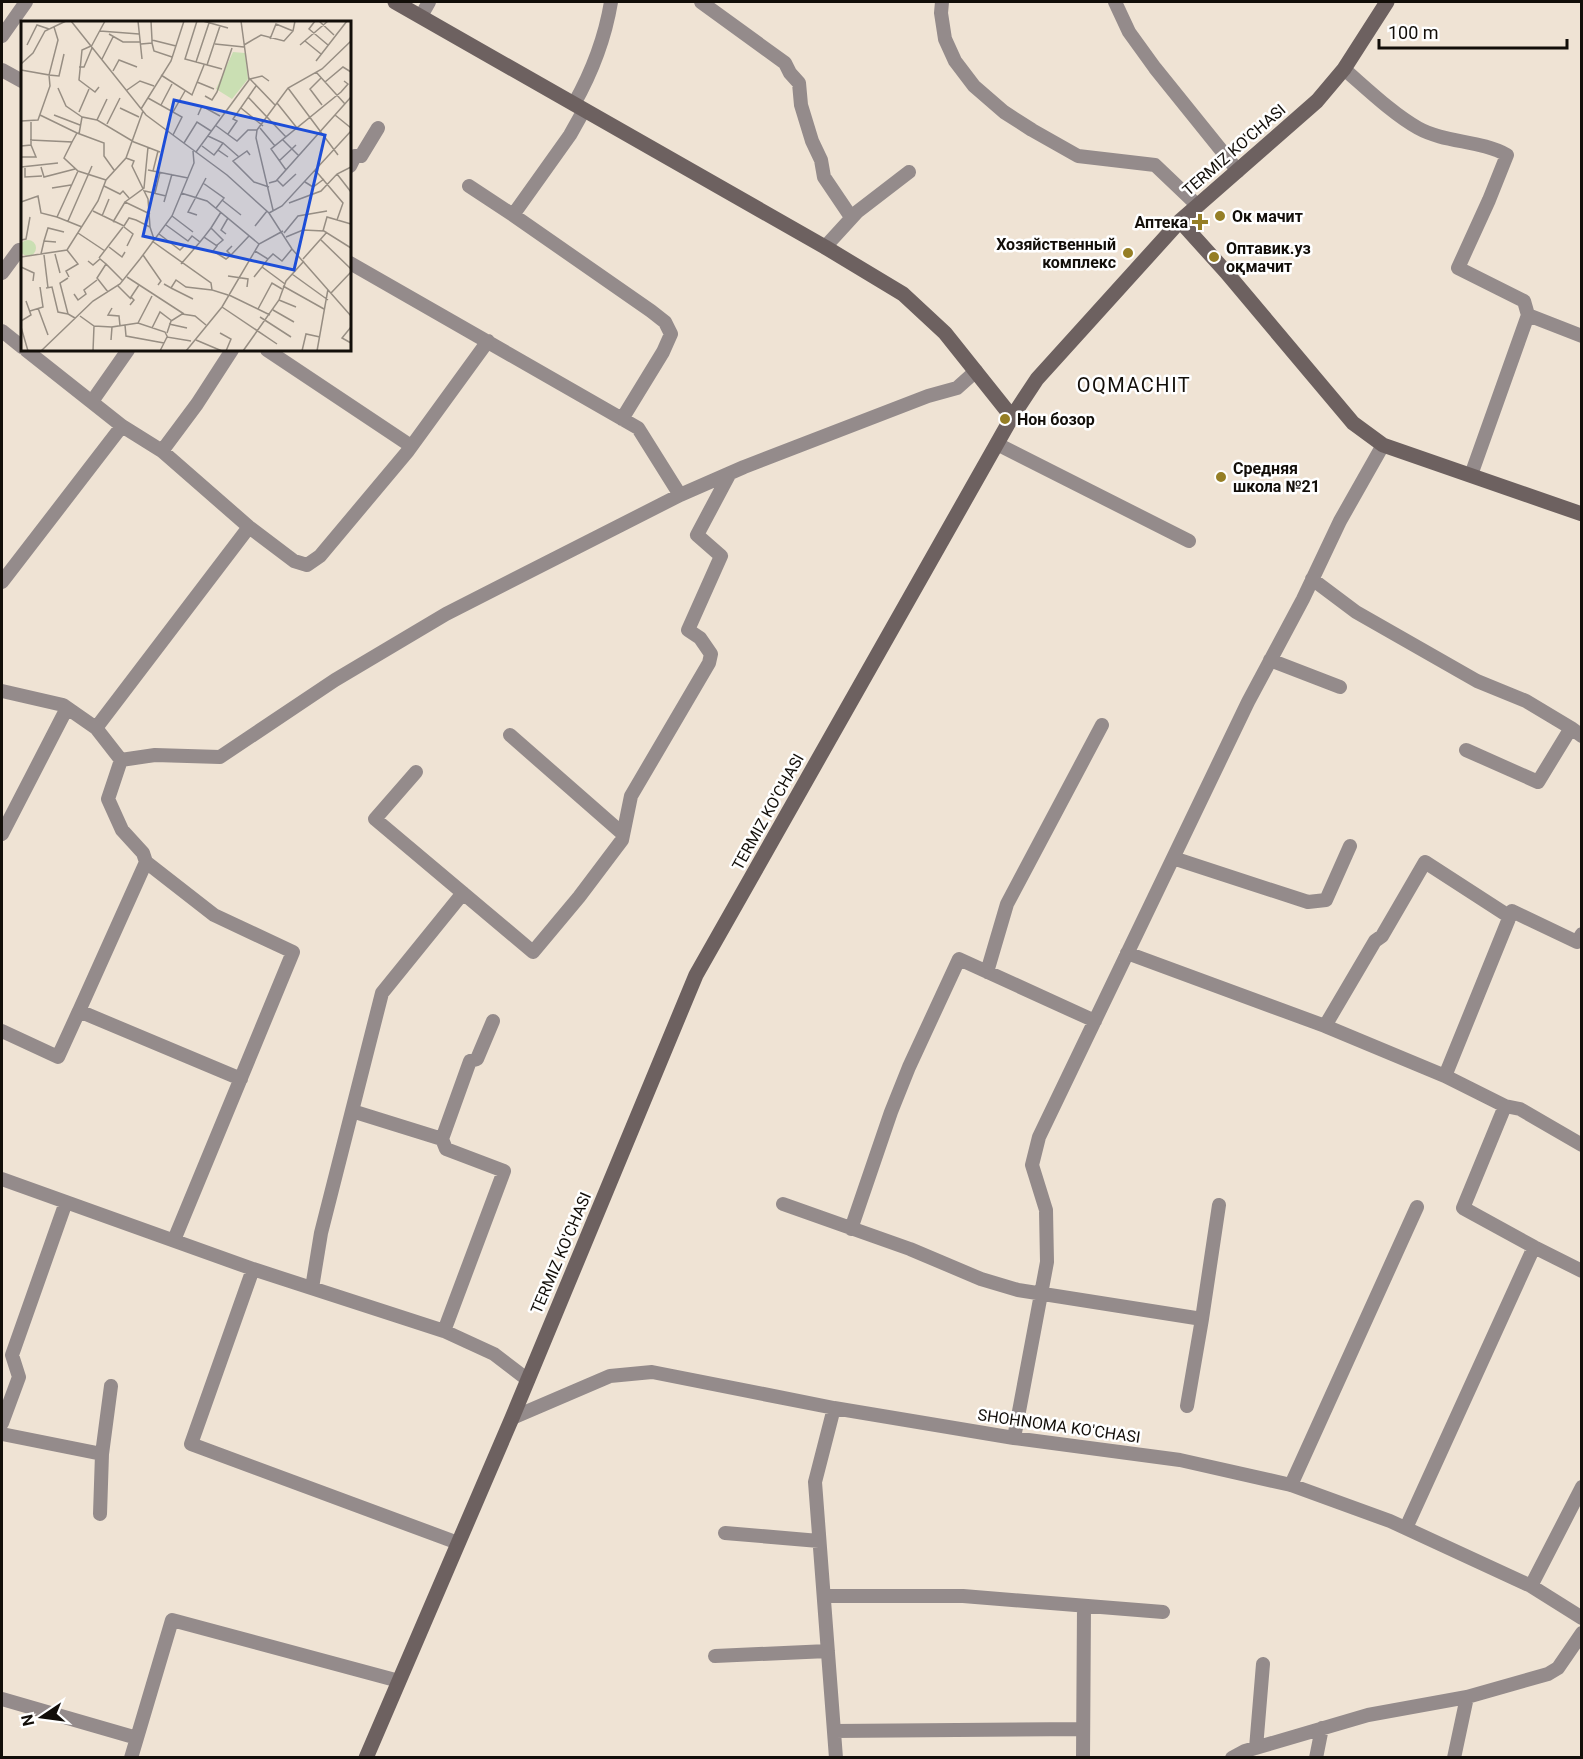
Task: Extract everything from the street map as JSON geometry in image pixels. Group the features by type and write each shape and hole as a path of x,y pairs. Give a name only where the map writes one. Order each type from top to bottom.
{"main road":[{"path":"395,2 825,247 903,294 945,333 1012,417"},
{"name":"TERMIZ KO'CHASI","path":"366,1758 512,1418 696,975 1012,417 1037,379 1180,221 1317,101 1344,69 1387,2"},
{"path":"1180,221 1353,423 1383,445 1581,514"}],"street":[{"path":"2,36 26,2"},
{"path":"421,16 429,2"},
{"path":"513,215 570,135 608,21 611,2"},
{"path":"701,2 784,63 799,83 801,105 812,141 821,160 824,177 851,217"},
{"path":"942,2 941,13 945,39 955,61 974,86 1004,112 1078,156 1155,165 1197,205"},
{"path":"1115,2 1129,32 1155,68 1238,171"},
{"path":"1344,69 1418,128 1453,141 1484,147 1507,155 1458,268 1524,301 1528,315 1471,475"},
{"path":"2,70 21,80"},
{"path":"351,157 361,156 378,128"},
{"path":"825,247 851,217 909,172"},
{"path":"469,186 665,322 672,334 622,419"},
{"path":"2,273 18,250"},
{"path":"351,264 638,428 680,495"},
{"path":"1528,315 1581,336"},
{"path":"2,331 21,346"},
{"path":"28,351 93,400 122,426 162,451 249,527 294,561 307,565 320,556 411,446 488,341"},
{"path":"93,400 127,351"},
{"path":"162,451 197,404 231,351"},
{"path":"268,351 411,446"},
{"path":"121,760 155,755 220,757 335,680 446,614 680,495 730,473 928,396 957,388 976,371"},
{"path":"2,582 122,426"},
{"path":"997,444 1189,541"},
{"path":"1014,1438 1047,1262 1046,1210 1032,1164 1039,1137 1270,660 1340,521 1383,445"},
{"path":"416,772 375,819 533,952 622,840 631,796 710,663 711,654 700,638 688,630 721,556 697,535 730,473"},
{"path":"96,728 249,527"},
{"path":"1312,579 1356,612 1478,681 1526,701 1576,732 1538,782 1466,750"},
{"path":"1270,660 1340,687"},
{"path":"2,691 63,705 96,728 121,760"},
{"path":"2,834 67,708"},
{"path":"987,972 1007,904 1102,725"},
{"path":"510,735 623,834"},
{"path":"121,760 108,799 122,830 142,853 146,862 214,915 293,952 174,1240"},
{"path":"1173,858 1308,902 1317,902 1326,900 1350,846"},
{"path":"2,1031 58,1057 146,862"},
{"path":"1325,1026 1375,941 1382,936 1425,862 1510,917"},
{"path":"312,1288 321,1233 382,993 463,893"},
{"path":"1445,1076 1512,911 1580,940"},
{"path":"1128,953 1325,1026 1445,1076 1505,1106 1520,1109 1581,1145"},
{"path":"851,1229 909,1066 959,959 1095,1021"},
{"path":"79,1011 241,1078"},
{"path":"444,1331 504,1171 446,1149 442,1139 470,1061 477,1059 493,1021"},
{"path":"1505,1106 1463,1209 1581,1271"},
{"path":"352,1111 442,1139"},
{"path":"2,1179 254,1269 444,1331 494,1354 528,1380"},
{"path":"2,1423 19,1377 12,1354 66,1202"},
{"path":"783,1204 910,1249 981,1279 1042,1295 1048,1294 1202,1319"},
{"path":"1187,1406 1219,1205"},
{"path":"1291,1485 1417,1208"},
{"path":"1406,1528 1534,1247"},
{"path":"254,1269 191,1444 458,1543"},
{"name":"SHOHNOMA KO'CHASI","path":"512,1418 610,1376 652,1372 834,1408 1014,1438 1180,1460 1291,1485 1406,1528 1531,1586 1581,1618"},
{"path":"100,1514 102,1454 111,1386"},
{"path":"834,1408 815,1482 836,1758"},
{"path":"2,1434 102,1454"},
{"path":"1531,1586 1581,1487"},
{"path":"725,1533 819,1541"},
{"path":"824,1596 963,1596 1163,1612"},
{"path":"1083,1758 1084,1606"},
{"path":"131,1758 172,1620 399,1681"},
{"path":"1232,1758 1256,1748 1368,1715 1467,1697 1548,1674 1558,1668 1581,1633"},
{"path":"715,1656 828,1651"},
{"path":"1256,1748 1263,1664"},
{"path":"1454,1758 1467,1697"},
{"path":"2,1699 137,1738"},
{"path":"1316,1758 1322,1728"},
{"path":"834,1731 1083,1729"}],"place":[{"name":"Ок мачит","path":"1220,216"},
{"name":"Аптека","path":"1200,222"},
{"name":"Хозяйственный комплекс","path":"1128,253"},
{"name":"Оптавик.уз оқмачит","path":"1214,257"},
{"name":"Нон бозор","path":"1005,419"},
{"name":"Средняя школа №21","path":"1221,477"}],"district":[{"name":"OQMACHIT","path":"1134,385"}]}
